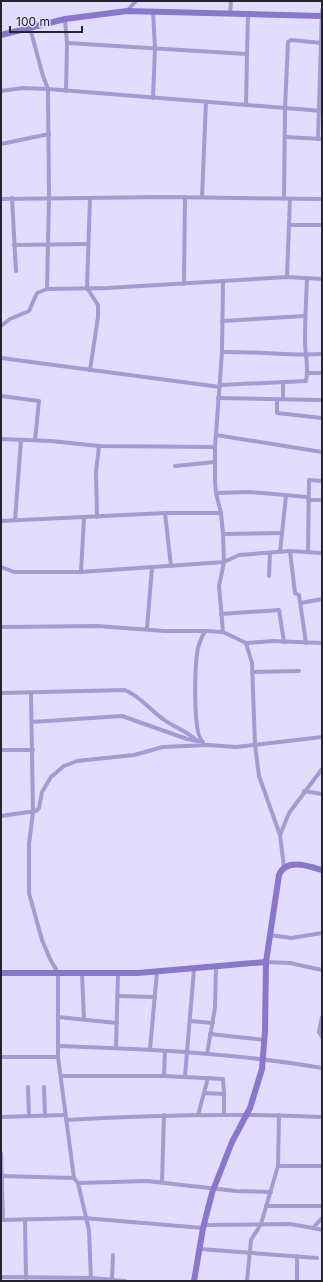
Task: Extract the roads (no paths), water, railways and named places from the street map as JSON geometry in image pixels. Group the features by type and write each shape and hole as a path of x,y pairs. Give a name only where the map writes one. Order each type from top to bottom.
{"street":[{"path":"127,11 136,1"},
{"path":"230,14 231,1"},
{"path":"153,10 155,48 153,98"},
{"path":"1,35 65,19 127,11 153,10 230,14 322,14 320,139 285,137"},
{"path":"246,105 248,14"},
{"path":"65,19 67,43 66,91"},
{"path":"30,28 48,89 50,198 47,289"},
{"path":"284,198 285,108 288,42 291,40 322,43"},
{"path":"67,43 247,54"},
{"path":"1,91 23,88 48,89 320,110"},
{"path":"202,197 206,102"},
{"path":"1,144 49,134"},
{"path":"184,284 185,197"},
{"path":"1,199 202,197 322,200"},
{"path":"12,198 16,271"},
{"path":"90,198 87,288 98,305 98,318 90,370"},
{"path":"287,278 290,199"},
{"path":"289,225 322,225"},
{"path":"14,245 88,244"},
{"path":"1,326 10,319 29,311 37,293 47,289 184,284 287,278 322,279"},
{"path":"1,358 220,386 306,381 308,372 305,316 307,279"},
{"path":"223,282 222,352 215,447 216,493 221,513 223,534 224,562 219,586 223,632"},
{"path":"222,321 305,316"},
{"path":"222,352 252,351 307,355 322,354"},
{"path":"308,372 322,374"},
{"path":"282,383 283,399"},
{"path":"1,396 38,401 35,440"},
{"path":"218,398 322,400"},
{"path":"277,399 277,413 322,418"},
{"path":"216,435 322,452"},
{"path":"1,440 35,440 99,446 215,447"},
{"path":"15,520 21,440"},
{"path":"97,517 96,472 99,446"},
{"path":"175,466 215,462"},
{"path":"308,551 309,480 322,481"},
{"path":"216,493 250,492 322,500"},
{"path":"280,552 286,496"},
{"path":"1,521 165,513 221,513"},
{"path":"165,513 171,566"},
{"path":"81,572 84,518"},
{"path":"223,534 282,534"},
{"path":"1,567 14,572 81,572 224,562 239,555 308,551 322,553"},
{"path":"290,552 295,594 300,595 306,643"},
{"path":"270,553 270,576"},
{"path":"148,628 152,568"},
{"path":"301,603 322,599"},
{"path":"221,614 279,610 284,642"},
{"path":"1,627 97,626 148,628 164,631 205,630 223,632 246,643 322,643"},
{"path":"199,741 196,678 198,649 205,630"},
{"path":"194,1281 204,1226 213,1188 232,1142 248,1115 257,1090 265,1040 266,962 278,879 284,867 280,835 262,791 255,745 253,672 251,656 246,643"},
{"path":"253,672 299,671"},
{"path":"1,693 125,690 136,695 161,718 208,745"},
{"path":"31,692 33,812 28,844 29,893 42,940 58,973 58,1057 74,1178 78,1183 90,1236 92,1280"},
{"path":"32,722 122,716 187,740 199,741"},
{"path":"1,816 38,810 42,792 51,777 70,763 134,755 163,747 208,745 236,747 322,737"},
{"path":"1,750 33,750"},
{"path":"280,835 289,814 304,791 322,769"},
{"path":"304,791 322,794"},
{"path":"284,867 293,865 322,870"},
{"path":"270,935 291,938 322,933"},
{"path":"1,973 82,974 157,972 266,962 290,963 322,970"},
{"path":"207,1054 213,1022 216,966"},
{"path":"184,1076 194,969"},
{"path":"150,1049 157,972"},
{"path":"116,1047 118,973"},
{"path":"82,974 84,1019"},
{"path":"117,996 155,997"},
{"path":"58,1017 117,1023"},
{"path":"322,1017 319,1032 322,1037"},
{"path":"190,1021 213,1022"},
{"path":"210,1034 265,1040"},
{"path":"58,1046 166,1050 263,1059 322,1068"},
{"path":"164,1076 166,1050"},
{"path":"1,1057 58,1057"},
{"path":"61,1076 184,1076 224,1080 224,1115"},
{"path":"198,1115 208,1078"},
{"path":"28,1087 29,1116"},
{"path":"44,1087 45,1116"},
{"path":"204,1093 224,1094"},
{"path":"162,1182 164,1115"},
{"path":"1,1117 45,1116 66,1118 164,1115 279,1115 322,1117"},
{"path":"247,1281 251,1240 261,1224 278,1166 279,1115"},
{"path":"1,1153 2,1220 87,1218 204,1226 261,1224 295,1225 322,1230"},
{"path":"278,1166 322,1166"},
{"path":"2,1176 74,1178"},
{"path":"78,1183 162,1182 213,1188 270,1192"},
{"path":"266,1206 322,1206"},
{"path":"313,1228 322,1218"},
{"path":"25,1220 26,1278"},
{"path":"200,1249 317,1258"},
{"path":"112,1280 113,1255"},
{"path":"297,1256 297,1281"},
{"path":"1,1277 125,1281"}]}
